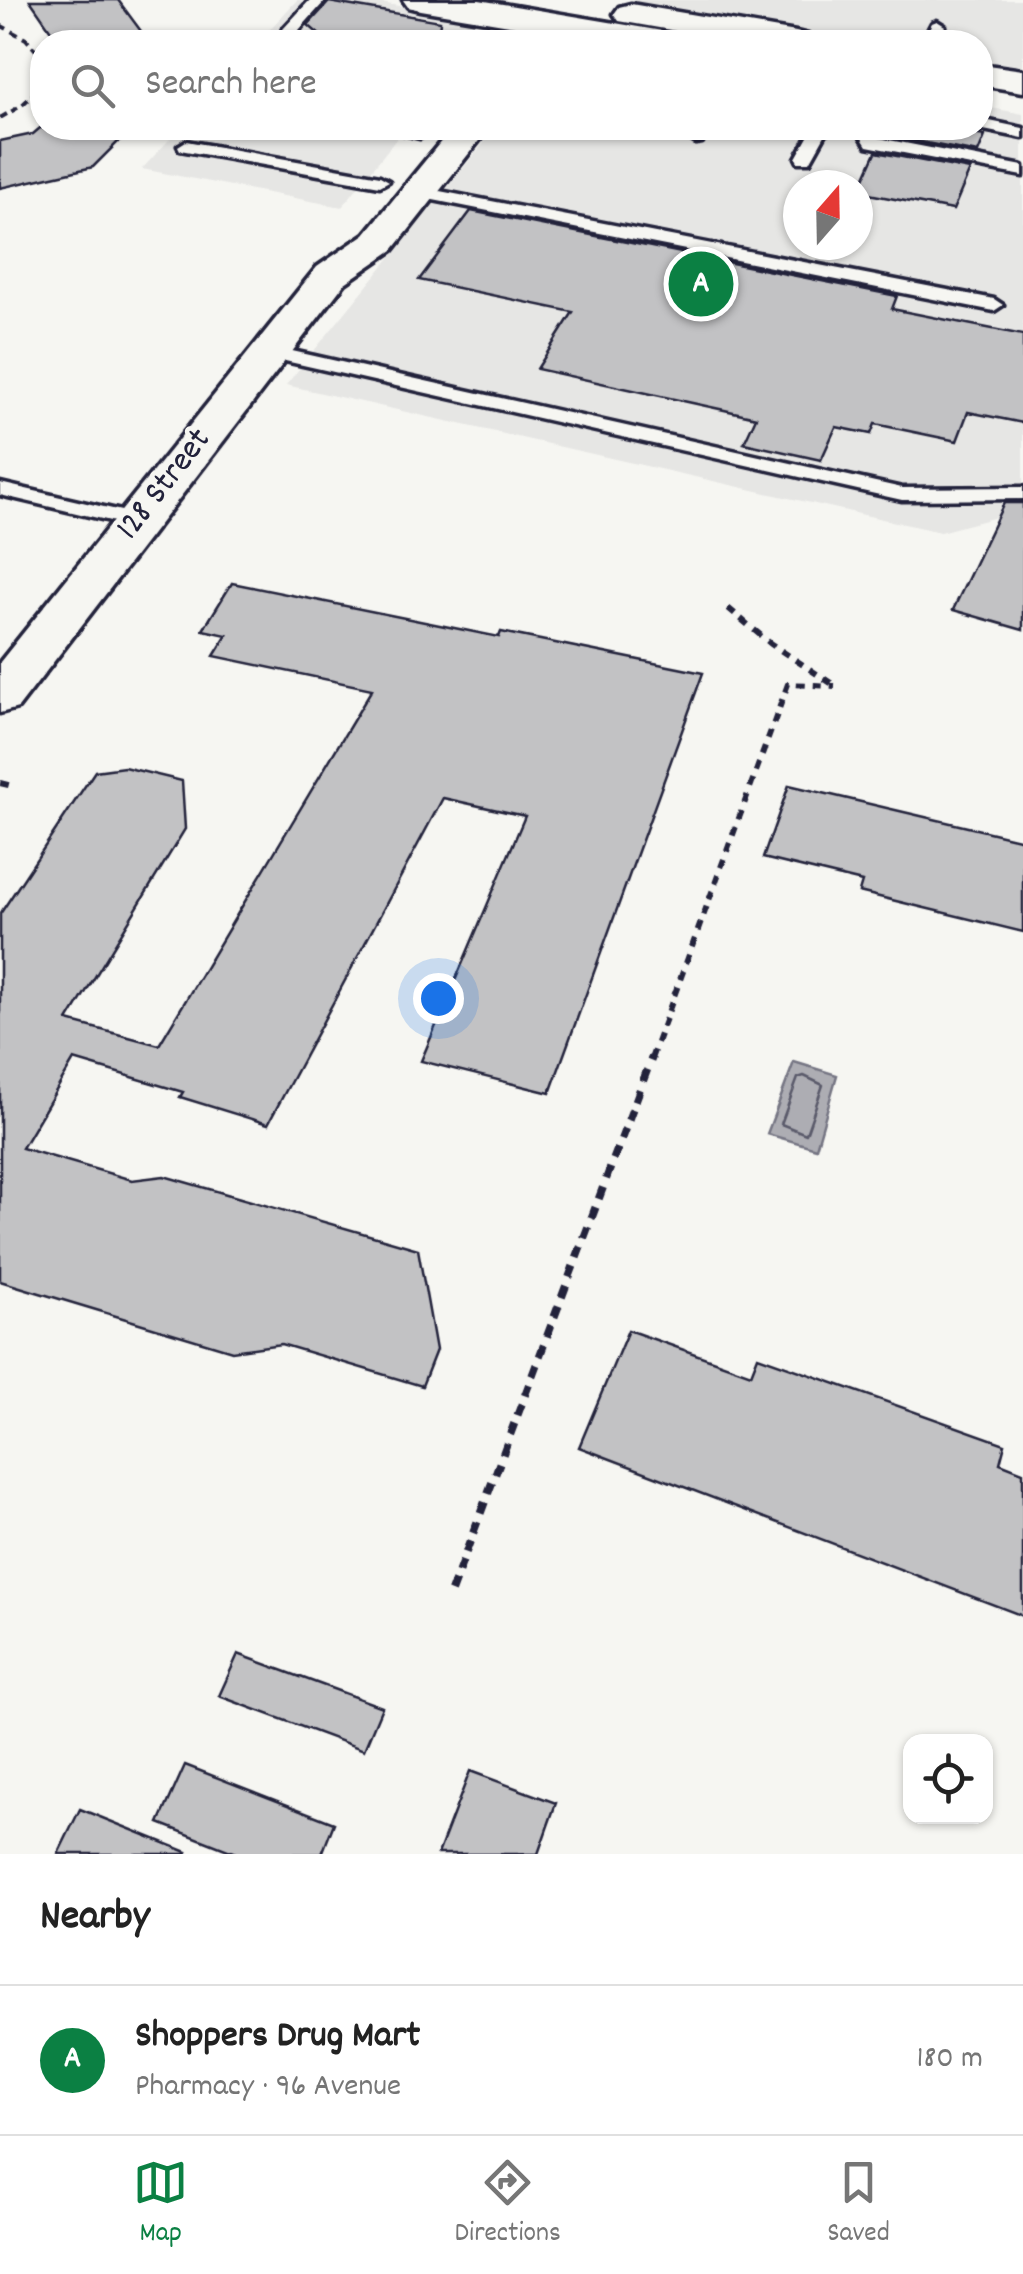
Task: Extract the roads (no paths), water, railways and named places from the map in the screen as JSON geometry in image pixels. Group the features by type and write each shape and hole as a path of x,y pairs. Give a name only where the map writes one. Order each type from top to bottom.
{"main road":[{"path":"420,0 699,30"},
{"path":"518,30 553,12 622,30"},
{"path":"993,76 1023,82"},
{"path":"993,98 1023,104"},
{"name":"128 Street","path":"332,276 339,233 405,140"},
{"name":"128 Street","path":"0,696 332,276 380,242 461,140"}],"lane":[{"path":"292,30 318,0"},
{"path":"935,30 937,26"},
{"path":"993,126 1023,132"},
{"path":"804,158 814,140"},
{"path":"871,140 1023,171"},
{"path":"186,146 363,203"},
{"path":"419,192 994,305"},
{"path":"270,352 902,494 1023,493"},
{"path":"0,489 136,521"}],"water":[{"path":"794,1062 837,1075 816,1148 767,1134"}],"place":[{"name":"Shoppers Drug Mart","path":"701,284"}]}
